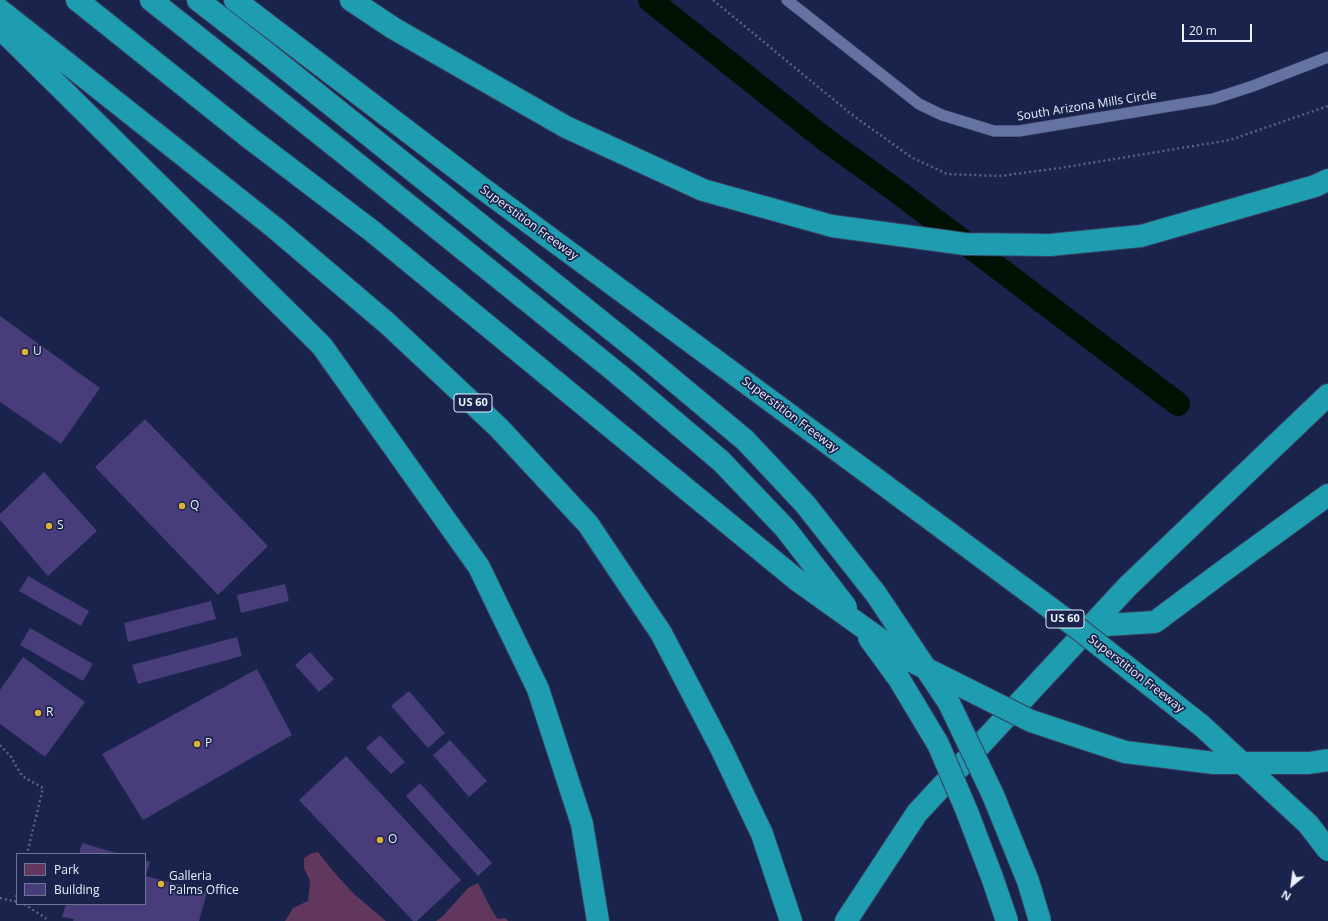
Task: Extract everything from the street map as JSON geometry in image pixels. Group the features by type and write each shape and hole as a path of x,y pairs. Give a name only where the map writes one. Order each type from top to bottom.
{"highway":[{"path":"77,0 247,136 402,256 797,580 909,660 1031,721 1125,752 1214,763 1309,763 1328,760"},
{"path":"151,0 617,373 721,461 786,528 899,679 938,744 966,809 1007,921"},
{"path":"198,0 643,355 746,440 805,504 876,594 949,703 993,795 1028,881 1040,921"},
{"name":"Superstition Freeway","path":"235,0 488,192 1080,630 1202,726 1308,824 1328,850"},
{"path":"351,0 393,28 566,127 703,190 832,226 965,244 1050,245 1141,236 1315,186 1328,180"},
{"name":"US 60","path":"0,10 275,228 388,324 499,428 588,524 661,633 722,750 762,834 791,921"},
{"path":"0,28 322,346 479,567 538,689 582,824 598,921"},
{"path":"846,921 918,813 1128,586 1328,395"},
{"path":"1090,626 1155,622 1328,495"}],"lane":[{"name":"South Arizona Mills Circle","path":"787,0 919,104 942,115 994,130 1019,131 1213,99 1253,86 1328,57"}],"path":[{"path":"0,745 11,757 22,776 43,788 27,853"},
{"path":"0,898 16,902"},
{"path":"26,905 48,921"}],"green space":[{"path":"318,852 353,893 386,921 285,921 293,908 308,901 310,881 304,868 304,858 312,853"},
{"path":"478,883 494,914 498,919 506,918 508,921 436,921 442,917 468,888"}],"building":[{"name":"U","path":"0,316 100,388 61,444 0,402"},
{"name":"Q","path":"145,419 268,546 218,595 95,467"},
{"name":"S","path":"44,472 97,531 48,576 0,520 0,514"},
{"path":"28,576 89,611 81,626 19,591"},
{"path":"285,584 289,601 241,613 237,595"},
{"path":"211,601 216,619 128,642 124,623"},
{"path":"30,628 93,664 83,681 20,645"},
{"path":"237,637 242,656 138,684 132,665"},
{"path":"310,652 334,679 319,692 295,665"},
{"name":"R","path":"23,657 85,702 45,757 0,724 0,690"},
{"name":"P","path":"257,669 292,735 143,820 102,754"},
{"path":"409,691 445,733 428,748 391,706"},
{"path":"380,735 405,762 391,774 366,748"},
{"path":"450,740 487,781 469,797 433,755"},
{"name":"O","path":"346,756 461,880 417,921 413,921 299,800"},
{"path":"420,783 492,863 478,876 406,796"},
{"path":"82,843 117,853 79,853"},
{"name":"Galleria Palms Office","path":"146,860 150,862 146,876"},
{"name":"Galleria Palms Office","path":"146,876 207,892 199,921 73,921 74,919 62,917 66,905 146,905"}],"waterway":[{"path":"650,0 826,140 894,189 1178,404"}],"place":[{"name":"U","path":"25,352"},
{"name":"Q","path":"182,506"},
{"name":"S","path":"49,526"},
{"name":"R","path":"38,713"},
{"name":"P","path":"197,744"},
{"name":"O","path":"380,840"},
{"name":"Galleria Palms Office","path":"161,884"}]}
